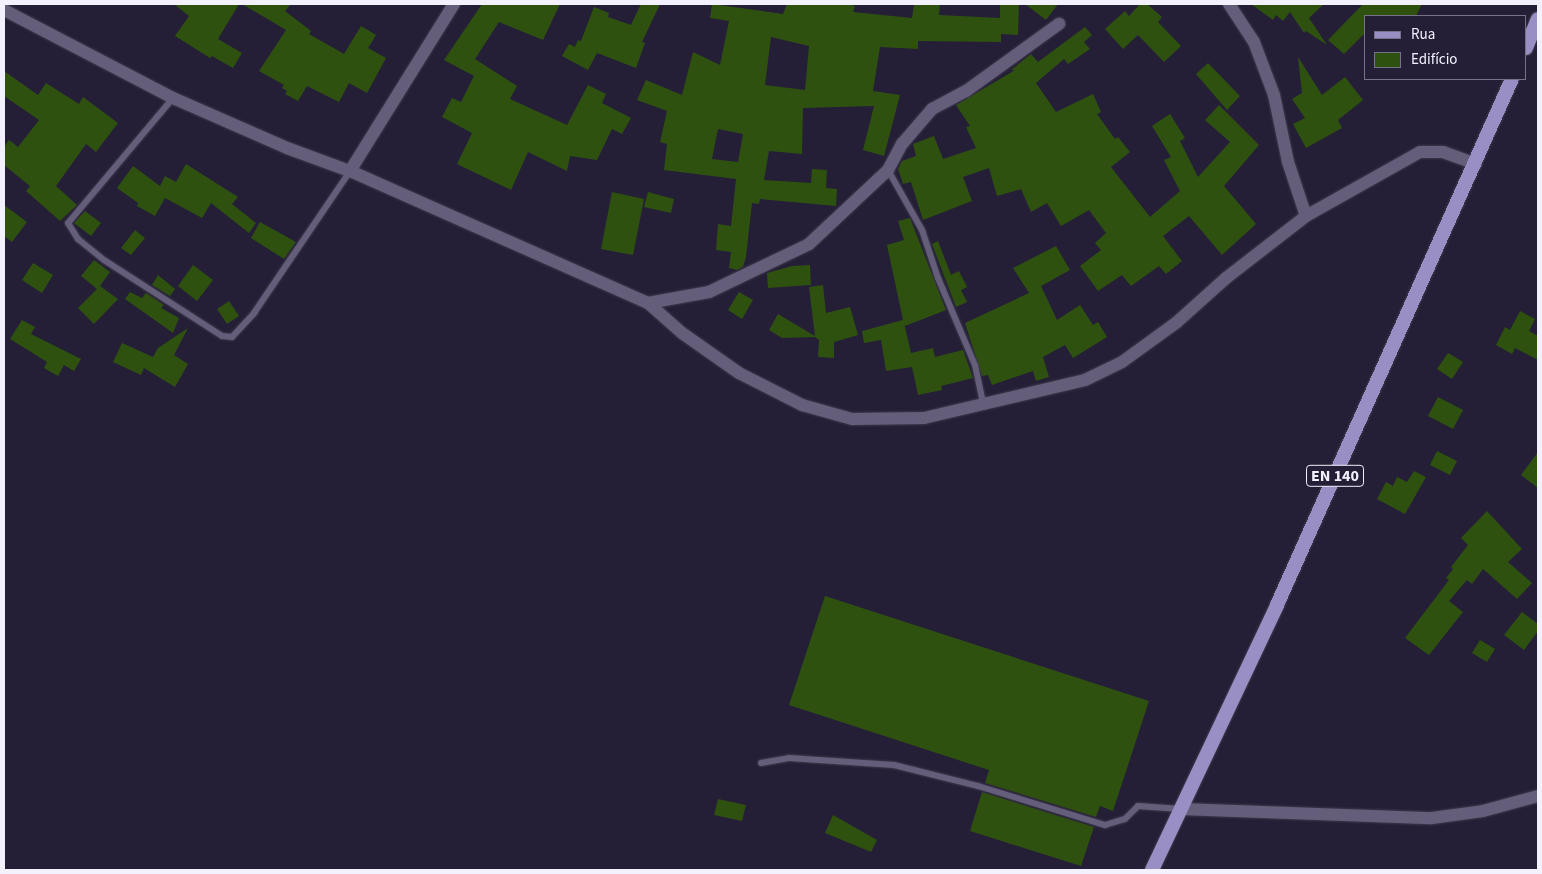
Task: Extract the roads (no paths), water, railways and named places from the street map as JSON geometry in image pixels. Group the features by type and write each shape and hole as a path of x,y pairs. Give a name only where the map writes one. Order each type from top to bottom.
{"main road":[{"path":"1527,46 1538,19"},
{"name":"EN 140","path":"1152,870 1277,606 1476,164 1512,80"}],"street":[{"path":"350,171 454,4"},
{"path":"1229,4 1254,42 1274,95 1288,162 1306,216"},
{"path":"4,10 173,98 287,148 350,171 648,303 682,333 739,373 802,406 852,419 924,418 983,402 1085,380 1122,362 1177,322 1226,278 1306,216 1420,152 1444,152 1476,164"},
{"path":"648,303 708,292 809,244 888,170 902,144 932,109 966,91 1059,24"},
{"path":"1181,809 1432,818 1484,811 1538,796"}],"lane":[{"path":"173,98 68,223 78,239 104,260 222,336 232,338 254,313 350,171"},
{"path":"888,170 922,230 938,278 975,365 983,402"},
{"path":"761,763 789,758 894,764 1024,799 1105,825 1125,819 1138,806 1181,809"}]}
